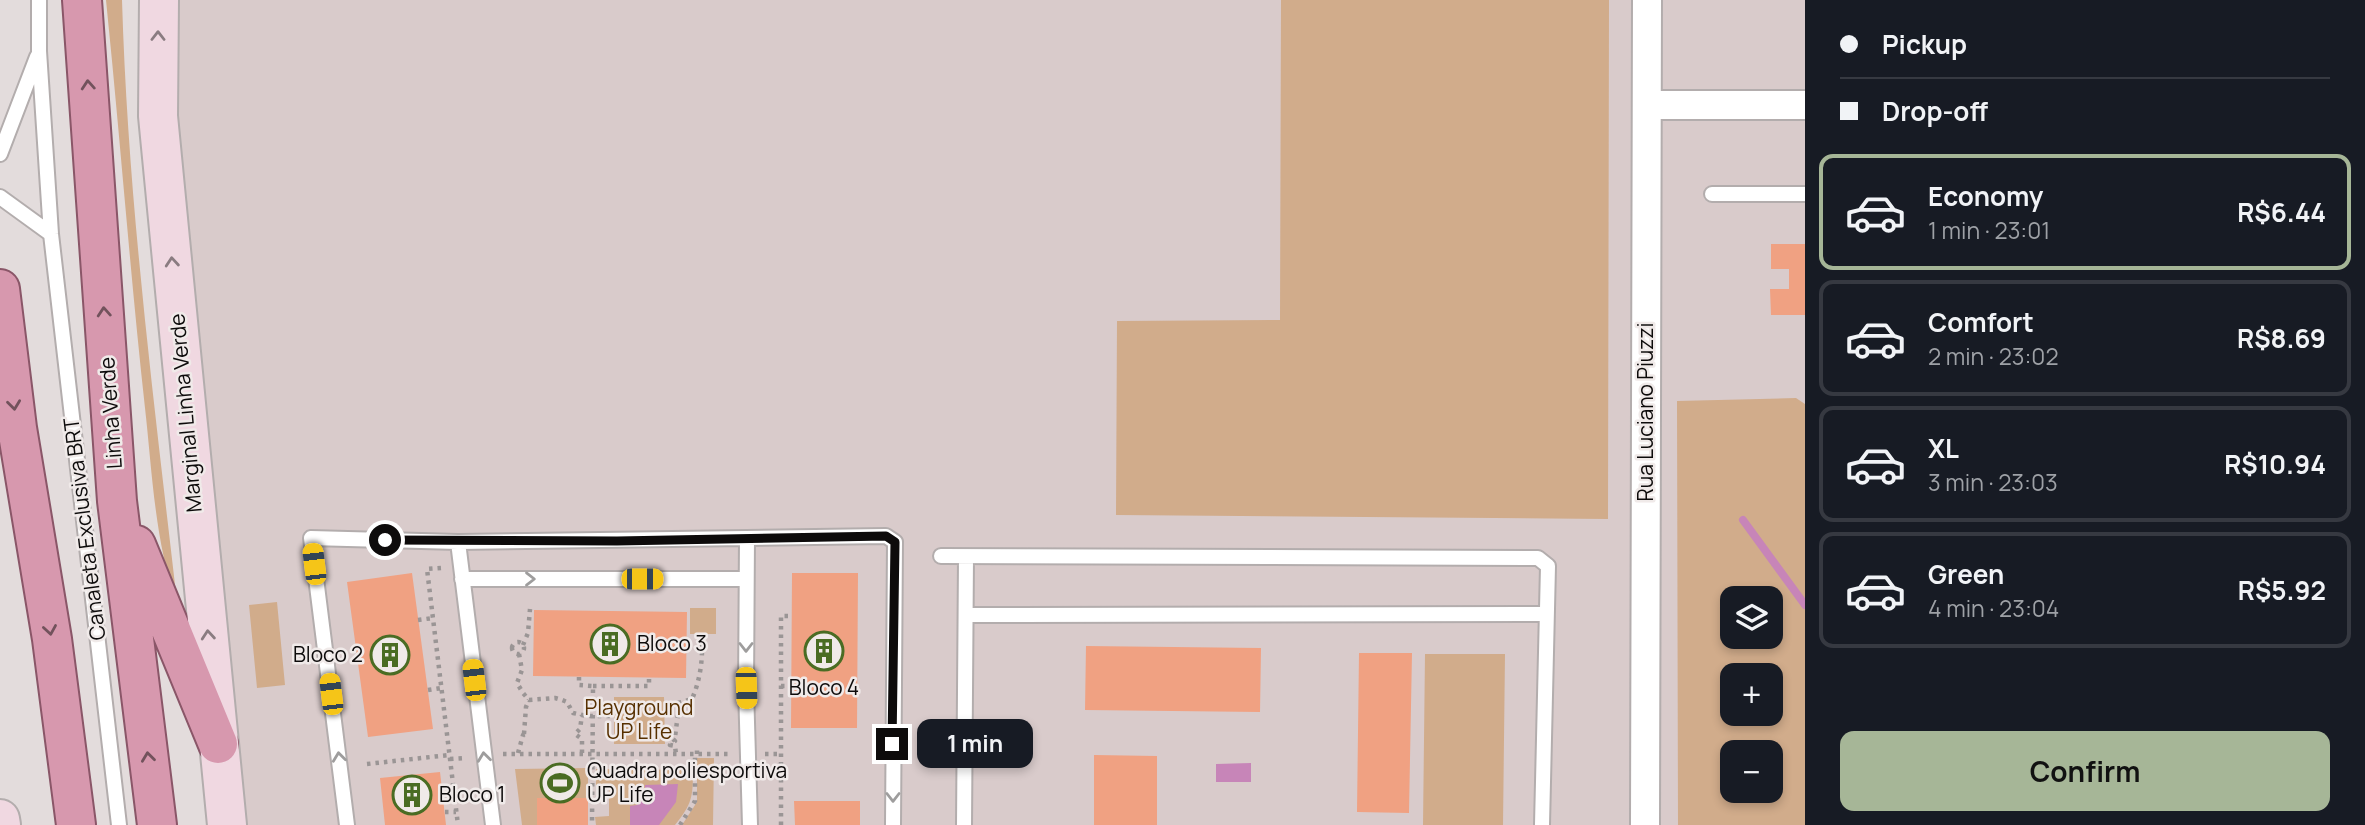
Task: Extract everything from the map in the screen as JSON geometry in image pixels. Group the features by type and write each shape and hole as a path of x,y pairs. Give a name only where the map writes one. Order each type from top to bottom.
{"highway":[{"name":"Linha Verde","path":"82,0 117,501 157,825"},
{"path":"0,289 17,428 52,639 76,825"},
{"path":"117,501 218,744"}],"main road":[{"name":"Marginal Linha Verde","path":"159,0 158,116 227,825"},
{"path":"0,819 1,825"}],"street":[{"name":"Rua Luciano Piuzzi","path":"1645,825 1647,0"},
{"path":"1647,105 1805,105"}],"lane":[{"name":"Canaleta Exclusiva BRT","path":"39,0 39,51 51,234 119,825"},
{"name":"Canaleta Exclusiva BRT","path":"0,154 39,51"},
{"path":"1712,194 1805,194"},
{"path":"0,197 51,234"},
{"path":"347,825 311,538 458,541 886,536 895,542 892,825"},
{"path":"747,539 750,825"},
{"path":"458,541 493,825"},
{"path":"942,556 1538,558 1548,566 1542,825"},
{"path":"964,825 966,558"},
{"path":"461,573 746,579"},
{"path":"966,615 1546,614"}],"path":[{"path":"457,825 427,569 461,573"},
{"path":"519,654 522,653 528,633 530,609"},
{"path":"781,825 781,616 792,616"},
{"path":"418,620 433,618"},
{"path":"664,707 678,702 694,701 702,652 701,635"},
{"path":"519,654 513,652 512,647 516,643 523,645"},
{"path":"519,654 522,670 517,683 529,699 555,698 567,702 573,713 614,716"},
{"path":"579,677 579,685 593,686 649,686 649,678"},
{"path":"593,686 593,824"},
{"path":"780,686 791,686"},
{"path":"428,690 441,688"},
{"path":"519,753 527,733 526,707 529,699"},
{"path":"676,754 675,746 670,745 676,737 680,706 678,702"},
{"path":"582,715 580,729 575,734 582,739 582,753"},
{"path":"680,825 695,801 697,747"},
{"path":"367,764 519,753 780,754"},
{"path":"445,812 456,812"}],"shaded area":[{"path":"159,0 1805,0 1805,825 231,825"},
{"path":"1251,763 1251,782 1216,782 1216,764"},
{"path":"678,784 676,802 659,825 630,825 630,806 637,805 645,797 645,785"}],"green space":[{"path":"106,0 122,0 136,227 177,602 164,557 155,507"},
{"path":"1281,0 1609,0 1608,519 1116,515 1117,321 1280,320"},
{"path":"1796,398 1805,404 1805,825 1678,825 1677,401"},
{"path":"277,602 285,685 257,688 249,605"},
{"path":"690,608 716,608 716,634 690,634"},
{"path":"1425,654 1505,654 1503,825 1423,825"},
{"name":"Playground UP Life","path":"614,697 664,697 665,744 614,744"},
{"path":"697,758 714,758 713,825 682,825 697,802"},
{"name":"Quadra poliesportiva UP Life","path":"588,768 588,798 537,798 537,825 522,825 515,769"},
{"path":"596,769 693,770 690,800 675,825 596,825 595,817 609,816 609,786 596,785"}],"building":[{"path":"1771,244 1805,244 1805,315 1771,315 1770,289 1789,289 1789,269 1771,269"},
{"name":"Bloco 2","path":"412,573 433,729 368,737 347,582"},
{"name":"Bloco 4","path":"792,573 858,573 857,728 791,728"},
{"name":"Bloco 3","path":"534,610 687,612 686,678 533,676"},
{"path":"1086,646 1261,648 1260,712 1085,710"},
{"path":"1359,653 1412,653 1409,813 1357,812"},
{"path":"1094,755 1157,756 1157,825 1094,825"},
{"name":"Bloco 1","path":"440,772 446,825 385,825 380,778"},
{"path":"537,798 588,798 588,825 537,825"},
{"path":"794,801 860,801 860,825 795,825"}],"waterway":[{"path":"1743,520 1805,605"}],"place":[{"name":"Bloco 3","path":"610,644"},
{"name":"Bloco 4","path":"824,651"},
{"name":"Bloco 2","path":"390,655"},
{"name":"Quadra poliesportiva UP Life","path":"560,783"},
{"name":"Bloco 1","path":"412,795"}],"route":[{"path":"385,540 617,541 886,536 895,542 892,744"}]}
